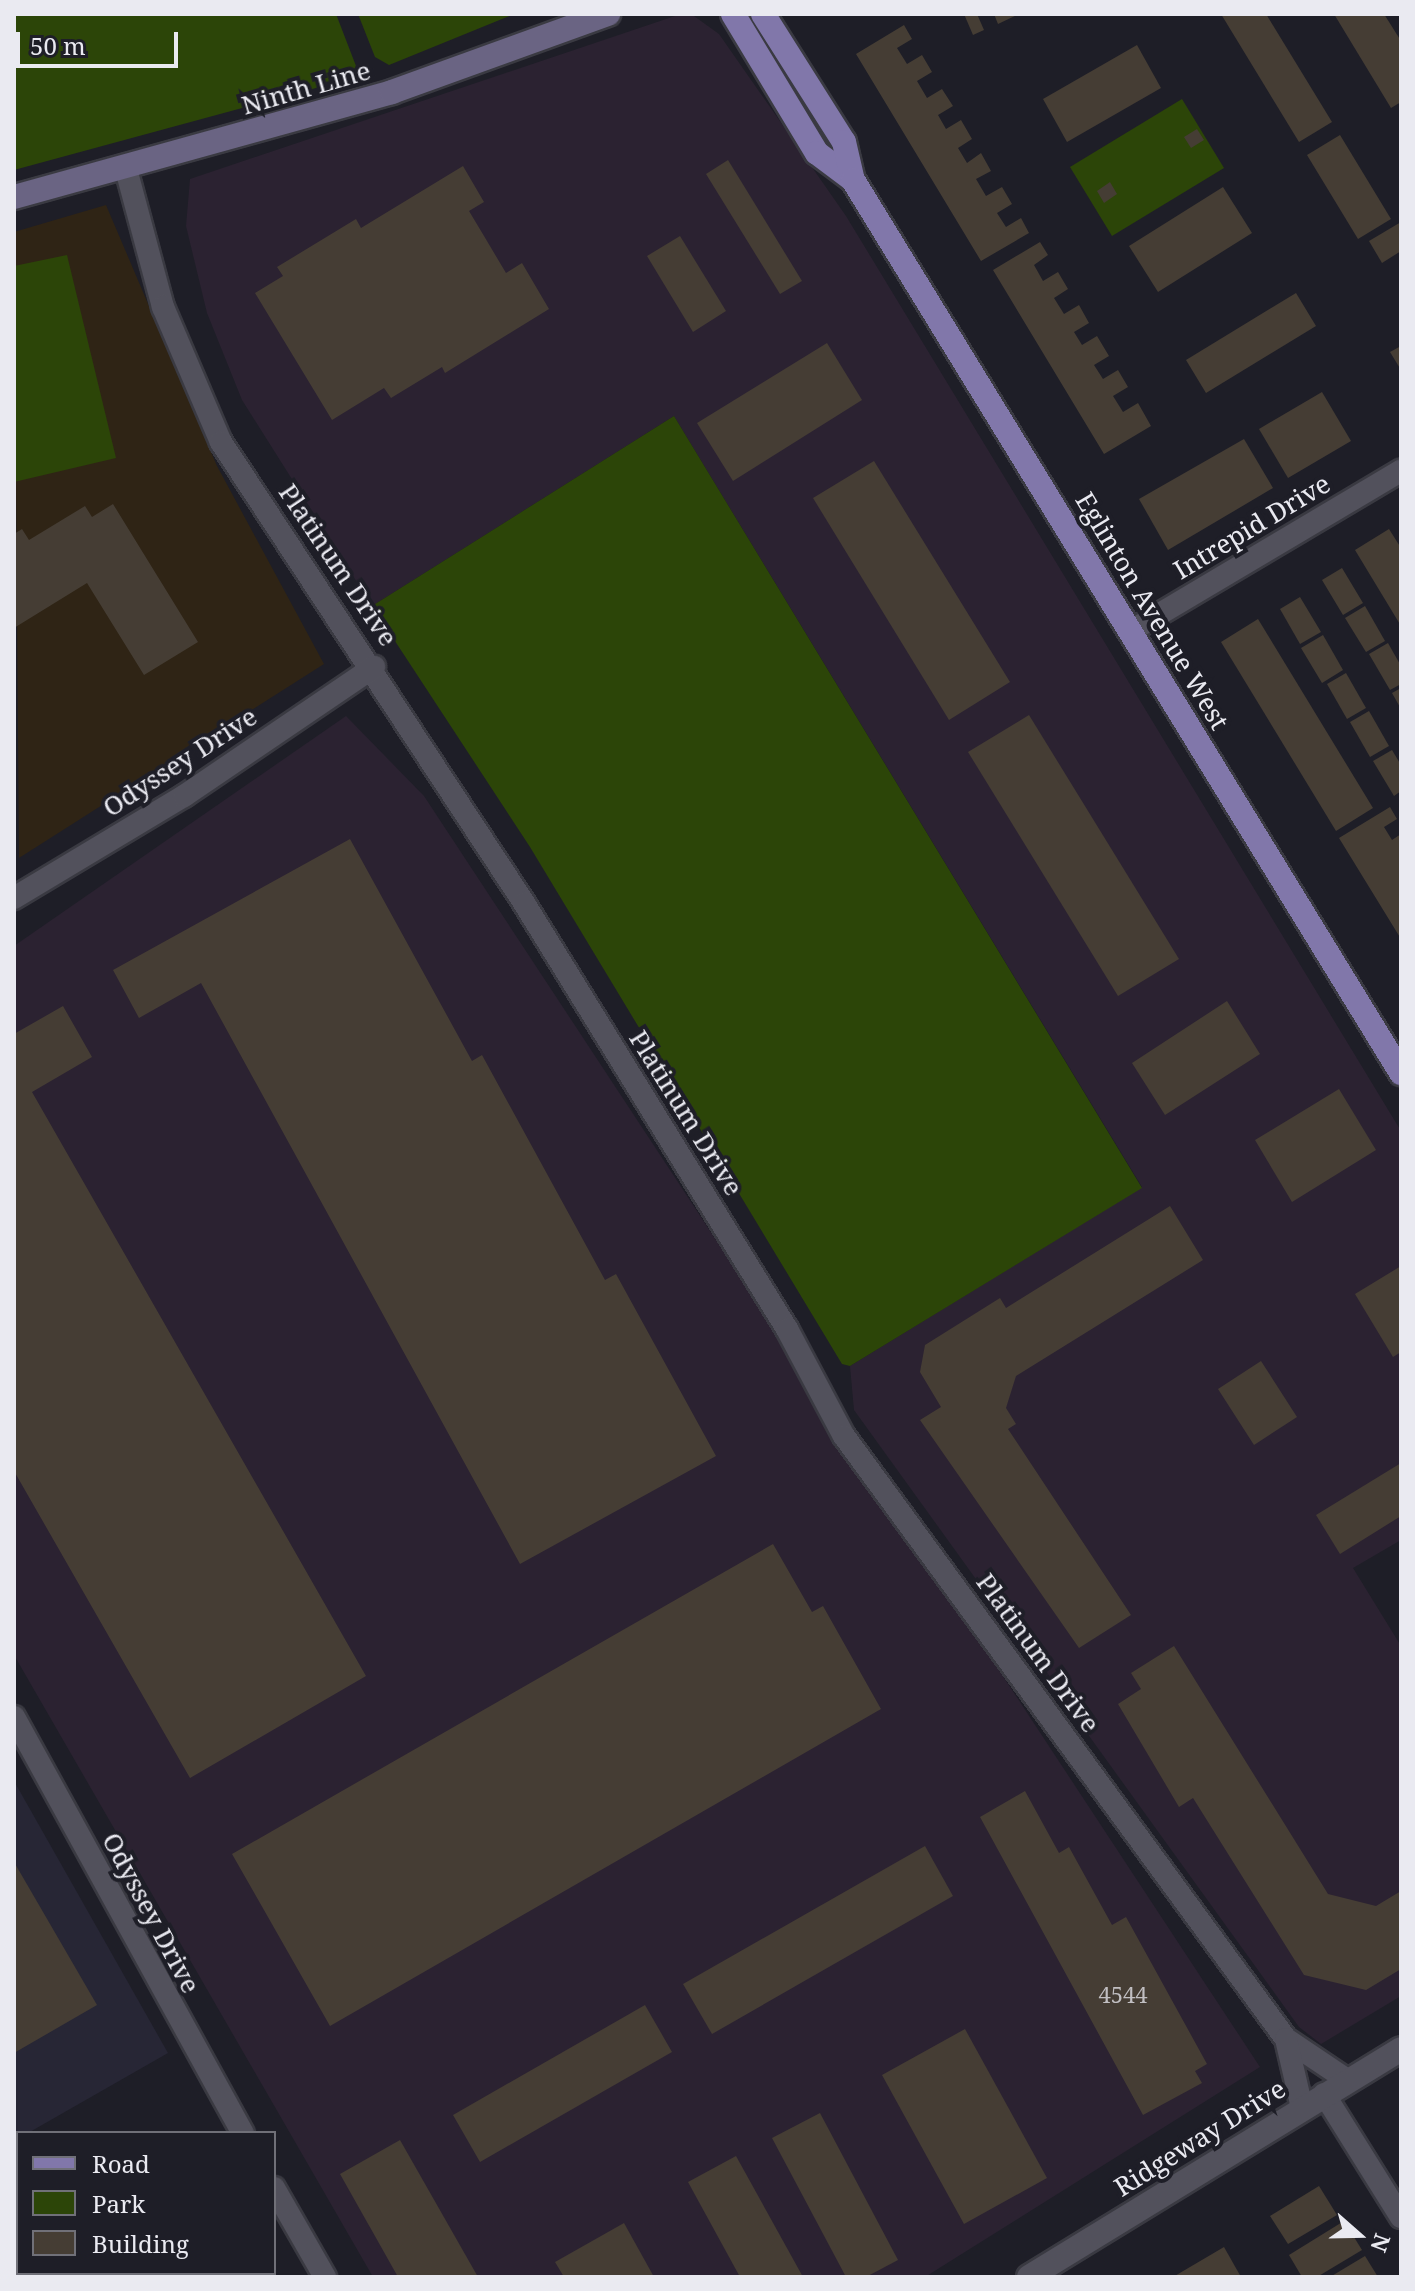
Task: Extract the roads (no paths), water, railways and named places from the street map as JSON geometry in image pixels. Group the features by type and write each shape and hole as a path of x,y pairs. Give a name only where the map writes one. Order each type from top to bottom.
{"main road":[{"name":"Ninth Line","path":"14,197 126,169 392,92 608,14"},
{"name":"Eglinton Avenue West","path":"733,14 817,153 853,180"},
{"name":"Eglinton Avenue West","path":"763,14 844,142 853,180 1401,1073"}],"street":[{"name":"Platinum Drive","path":"126,169 163,307 221,442 374,667 787,1329 844,1436 1286,2039 1347,2080"},
{"name":"Intrepid Drive","path":"1131,631 1401,471"},
{"name":"Odyssey Drive","path":"14,898 184,796 374,667"},
{"name":"Odyssey Drive","path":"14,1717 242,2131"},
{"name":"Platinum Drive","path":"1286,2039 1302,2108"},
{"name":"Ridgeway Drive","path":"1029,2277 1401,2049"},
{"path":"1324,2094 1401,2217"},
{"path":"276,2191 325,2277"}]}
